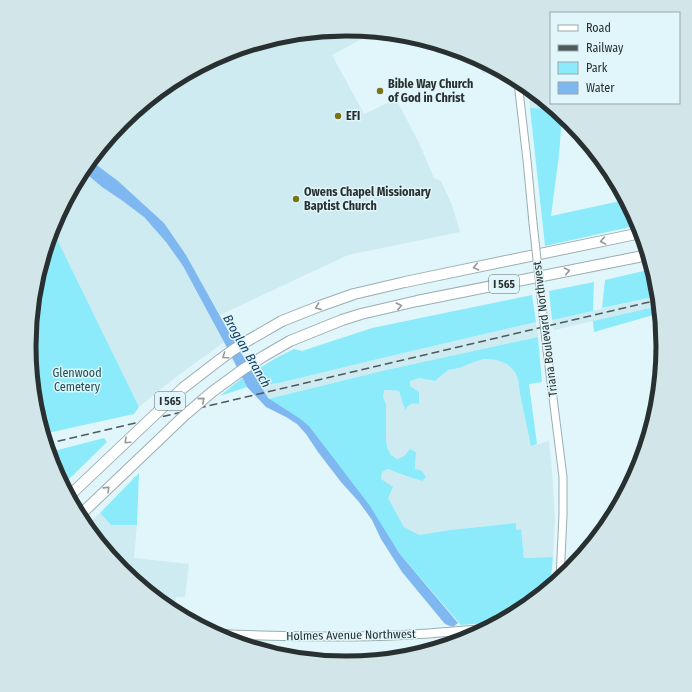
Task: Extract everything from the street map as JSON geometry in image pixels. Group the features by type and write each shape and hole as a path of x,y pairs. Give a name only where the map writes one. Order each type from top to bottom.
{"highway":[{"name":"I 565","path":"73,492 183,388 233,350 282,321 362,292 635,234"},
{"name":"I 565","path":"84,511 180,420 212,392 258,360 290,341 360,314 432,298 643,256"}],"main road":[{"name":"Holmes Avenue Northwest","path":"233,635 264,636 401,635 469,630"}],"street":[{"name":"Triana Boulevard Northwest","path":"519,88 547,350 563,477 560,569"}],"shaded area":[{"path":"326,37 366,37 332,55 364,114 396,99 419,143 434,178 441,181 452,205 460,232 348,255 220,315 186,256 164,223 118,181 95,164 100,157 142,113 157,100 191,78 209,68 246,52 286,42"},
{"path":"479,66 495,74 482,73"},
{"path":"529,96 545,109 530,108"},
{"path":"88,175 144,217 166,242 183,266 224,342 176,377 139,407 56,237 68,209"},
{"path":"652,297 653,307 554,330 552,320"},
{"path":"536,322 538,337 386,370 268,399 260,385 279,383"},
{"path":"484,359 497,360 507,364 515,372 518,379 532,446 549,441 555,519 553,557 524,558 521,529 516,530 516,523 419,535 404,527 388,498 381,479 382,472 388,469 422,481 415,469 416,452 410,449 404,456 396,459 391,455 387,447 386,404 383,397 383,390 399,391 405,410 409,404 419,403 413,389 410,386 410,381 419,378 435,381 448,370 459,368"},
{"path":"100,513 111,525 137,525 134,558 189,564 185,597 176,597 175,605 157,592 127,565 100,535 91,522"}],"green space":[{"path":"530,108 545,109 561,124 551,216 620,201 632,227 545,246"},
{"name":"Glenwood Cemetery","path":"56,237 139,407 134,414 49,433 39,386 36,346 42,286 52,246"},
{"path":"646,270 652,297 602,308 605,280"},
{"path":"594,282 593,311 552,320 549,291"},
{"path":"532,295 536,322 279,383 260,385 253,372 294,349 302,351 372,328"},
{"path":"653,307 654,315 594,332 593,321"},
{"path":"538,337 542,382 529,384 537,444 531,446 518,379 515,372 507,364 497,360 484,359 459,368 448,370 435,381 419,378 410,381 410,386 419,392 419,404 411,404 405,410 399,391 384,390 383,397 386,404 387,447 391,455 397,459 404,456 410,449 416,452 415,469 422,471 426,477 422,481 388,469 382,472 381,479 393,487 388,498 404,527 419,535 516,523 516,530 521,529 524,558 553,557 551,578 518,604 485,623 461,625 399,553 309,426 268,399 386,370"},
{"path":"242,378 247,387 220,396"},
{"path":"104,438 107,442 67,481 54,451"},
{"path":"139,473 137,525 111,525 100,513"}],"water":[{"path":"95,164 118,181 164,223 186,255 268,398 309,426 370,506 399,553 458,623 453,627 445,624 402,572 381,539 372,520 359,502 341,482 306,434 297,424 266,407 247,387 183,266 166,242 144,217 88,175"}],"railway":[{"path":"51,443 652,301"}],"place":[{"name":"Bible Way Church of God in Christ","path":"380,91"},
{"name":"EFI","path":"338,116"},
{"name":"Owens Chapel Missionary Baptist Church","path":"296,199"}],"water label":[{"name":"Broglan Branch","path":"247,351"}]}
